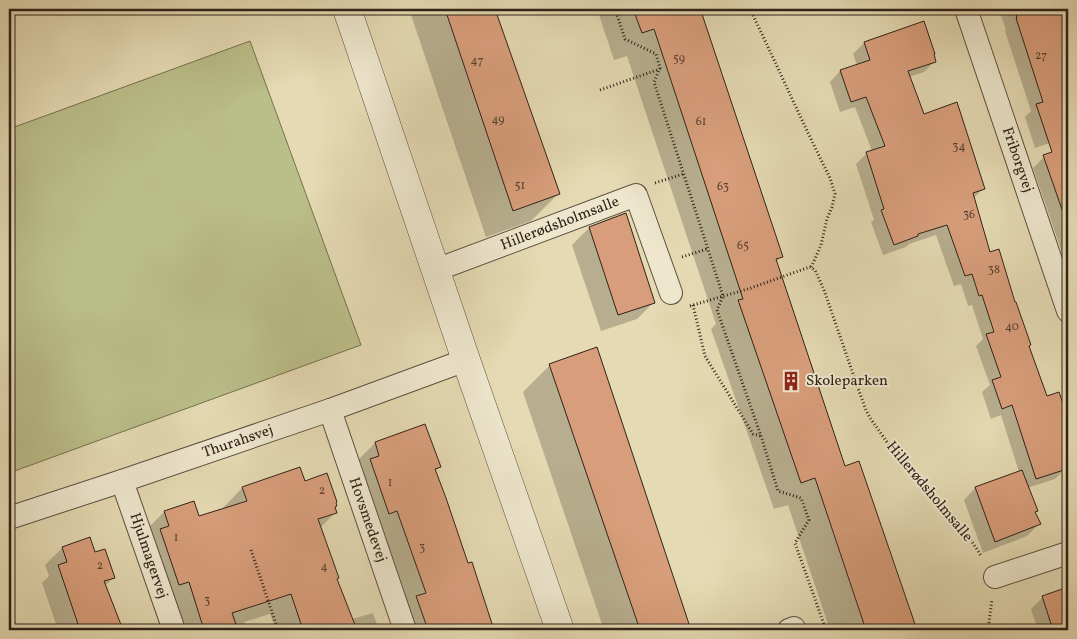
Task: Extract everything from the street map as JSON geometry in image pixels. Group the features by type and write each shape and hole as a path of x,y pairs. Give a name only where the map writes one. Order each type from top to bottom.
{"street":[{"path":"348,9 466,360 560,630"},
{"name":"Friborgvej","path":"966,9 1068,311"},
{"name":"Hillerødsholmsalle","path":"436,270 636,195 671,293"},
{"name":"Thurahsvej","path":"9,518 330,410 466,360"},
{"name":"Hovsmedevej","path":"330,410 405,630"},
{"name":"Hjulmagervej","path":"122,481 174,630"},
{"path":"996,577 1068,553"},
{"path":"789,630 794,628 795,630"}],"path":[{"path":"615,9 625,39 656,54 660,68 654,82 723,296 718,310 778,491 800,498 809,520 795,542 826,630"},
{"path":"671,293 679,309 750,288 792,272 811,268 821,245 832,207 835,194 830,178 750,9"},
{"path":"600,90 660,68"},
{"name":"Hillerødsholmsalle","path":"811,268 815,270 819,278 870,418 898,459 965,531 996,577"},
{"path":"694,305 705,356 753,434 761,436"},
{"path":"250,550 278,630"},
{"path":"988,630 996,577"}],"green space":[{"path":"250,41 361,345 9,473 9,129"}],"building":[{"path":"445,9 495,9 560,194 513,211"},
{"path":"633,9 703,9 704,13 702,14 783,257 776,259 845,466 859,461 917,630 866,630 815,478 801,483 738,300 743,299 654,29 642,33"},
{"path":"1015,9 1068,9 1068,217 1065,218 1043,155 1052,152 1036,104 1043,102 1016,18"},
{"path":"924,21 936,62 908,71 924,114 957,102 985,189 973,193 990,252 999,249 1015,302 1031,345 1029,346 1047,396 1059,392 1068,418 1068,451 1062,454 1067,469 1036,479 1012,405 1002,409 992,380 1001,377 986,334 994,332 982,295 979,296 972,274 965,276 947,225 918,234 918,236 894,245 881,210 884,209 866,152 885,146 866,97 851,102 840,70 870,60 864,42"},
{"path":"626,213 655,303 618,315 589,227"},
{"path":"597,347 691,630 640,630 549,364"},
{"path":"425,424 441,467 435,469 468,563 472,562 494,630 428,630 416,596 426,593 397,511 389,514 370,459 379,456 375,442"},
{"path":"300,467 305,481 327,473 337,502 335,507 337,513 318,519 339,578 337,579 357,630 303,630 291,594 232,613 238,630 204,630 189,582 179,585 160,529 169,526 164,511 194,501 199,516 247,501 242,487"},
{"path":"1022,470 1038,511 1035,512 1041,524 995,542 975,487"},
{"path":"90,537 95,552 105,549 115,578 104,581 123,630 80,630 58,565 67,562 62,547"},
{"path":"1068,587 1068,630 1053,630 1042,596"}],"place":[{"name":"Skoleparken","path":"791,381"}]}
